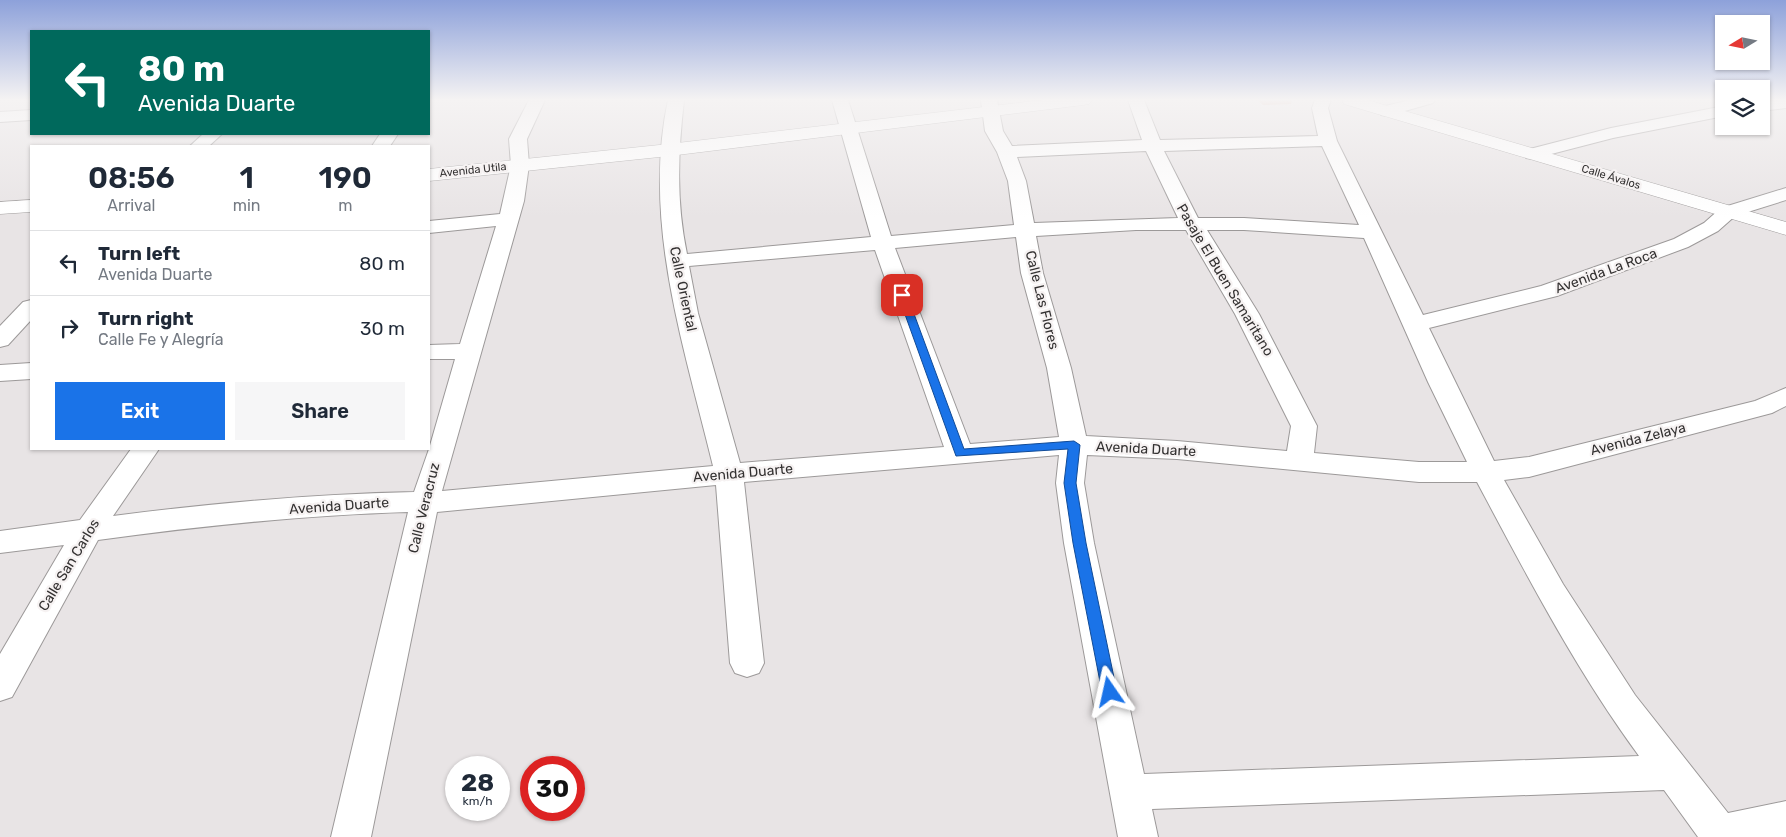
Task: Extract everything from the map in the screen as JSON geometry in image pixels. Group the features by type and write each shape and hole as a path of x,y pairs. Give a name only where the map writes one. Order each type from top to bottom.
{"street":[{"name":"Calle Veracruz","path":"351,837 425,501 508,219 520,165 518,139"},
{"name":"Calle Oriental","path":"671,139 670,225 676,262 729,474 748,664"},
{"name":"Avenida Utila","path":"430,175 755,139"},
{"path":"853,139 883,242 960,453"},
{"name":"Calle Las Flores","path":"999,139 1017,180 1032,273 1059,368 1074,445 1070,483 1079,543 1138,837"},
{"name":"Pasaje El Buen Samaritano","path":"1151,139 1180,206 1219,265 1272,360 1304,426 1299,461"},
{"name":"Calle Ávalos","path":"1482,139 1786,229"},
{"path":"1532,154 1588,139"},
{"path":"1006,152 1153,145 1328,141 1370,232 1416,324 1441,382 1486,472 1552,593 1623,706 1721,836 1786,820"},
{"name":"Avenida La Roca","path":"1416,324 1549,291 1680,243 1711,227 1728,212 1786,194"},
{"path":"0,208 30,206"},
{"path":"430,227 508,219"},
{"path":"676,262 1026,230 1136,224 1302,226 1370,232"},
{"path":"0,340 30,309"},
{"path":"430,352 468,351"},
{"path":"0,373 30,371"},
{"name":"Avenida Zelaya","path":"1486,472 1528,467 1763,407 1786,396"},
{"name":"Avenida Duarte","path":"0,542 167,520 362,504 459,501 729,474 960,453 1074,445 1177,450 1419,472 1486,472"},
{"name":"Calle San Carlos","path":"0,686 48,597 118,484 144,450"},
{"path":"1129,792 1672,772"}],"route":[{"path":"902,295 960,453 1074,445 1070,483 1079,543 1110,692"}]}
